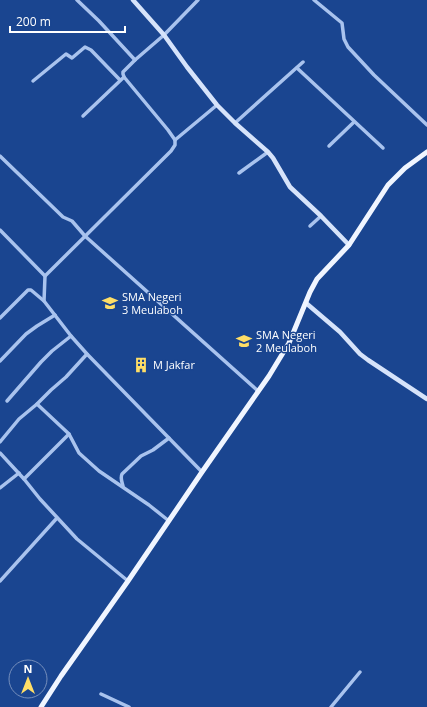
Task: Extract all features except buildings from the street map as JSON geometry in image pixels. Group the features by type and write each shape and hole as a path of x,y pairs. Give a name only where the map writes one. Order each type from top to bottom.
{"main road":[{"path":"41,707 269,376 289,342 317,279 348,245 388,185 405,168 427,152"}],"street":[{"path":"76,0 99,21 135,60"},
{"path":"133,0 164,35 217,105 268,152 290,187 321,216 348,245"},
{"path":"44,302 45,276 171,151 175,145 174,140 168,130 124,77 123,72 164,35 198,0"},
{"path":"314,0 342,23 344,39 348,48 427,125"},
{"path":"33,81 66,54 72,58 85,47 90,50 120,80"},
{"path":"235,123 303,62"},
{"path":"297,68 383,148"},
{"path":"83,116 124,77"},
{"path":"174,140 217,105"},
{"path":"329,146 354,122"},
{"path":"239,173 268,152"},
{"path":"0,156 64,217 72,221 85,236 258,391"},
{"path":"310,226 321,216"},
{"path":"0,230 45,276"},
{"path":"0,318 28,290 31,290 44,302 87,354 202,472"},
{"path":"306,303 340,332 360,354 427,400"},
{"path":"0,361 26,334 55,315"},
{"path":"7,401 41,362 71,336"},
{"path":"0,442 18,419 37,404 66,377 87,354"},
{"path":"37,404 69,434 79,453 99,471 169,521"},
{"path":"24,479 69,434"},
{"path":"123,487 121,480 122,474 141,456 153,450 169,438"},
{"path":"0,452 77,539 128,581"},
{"path":"0,488 18,473"},
{"path":"0,581 57,518"},
{"path":"331,707 360,672"},
{"path":"101,694 129,707"}],"place":[{"name":"SMA Negeri 3 Meulaboh","path":"110,303"},
{"name":"SMA Negeri 2 Meulaboh","path":"244,341"},
{"name":"M Jakfar","path":"141,365"}]}
